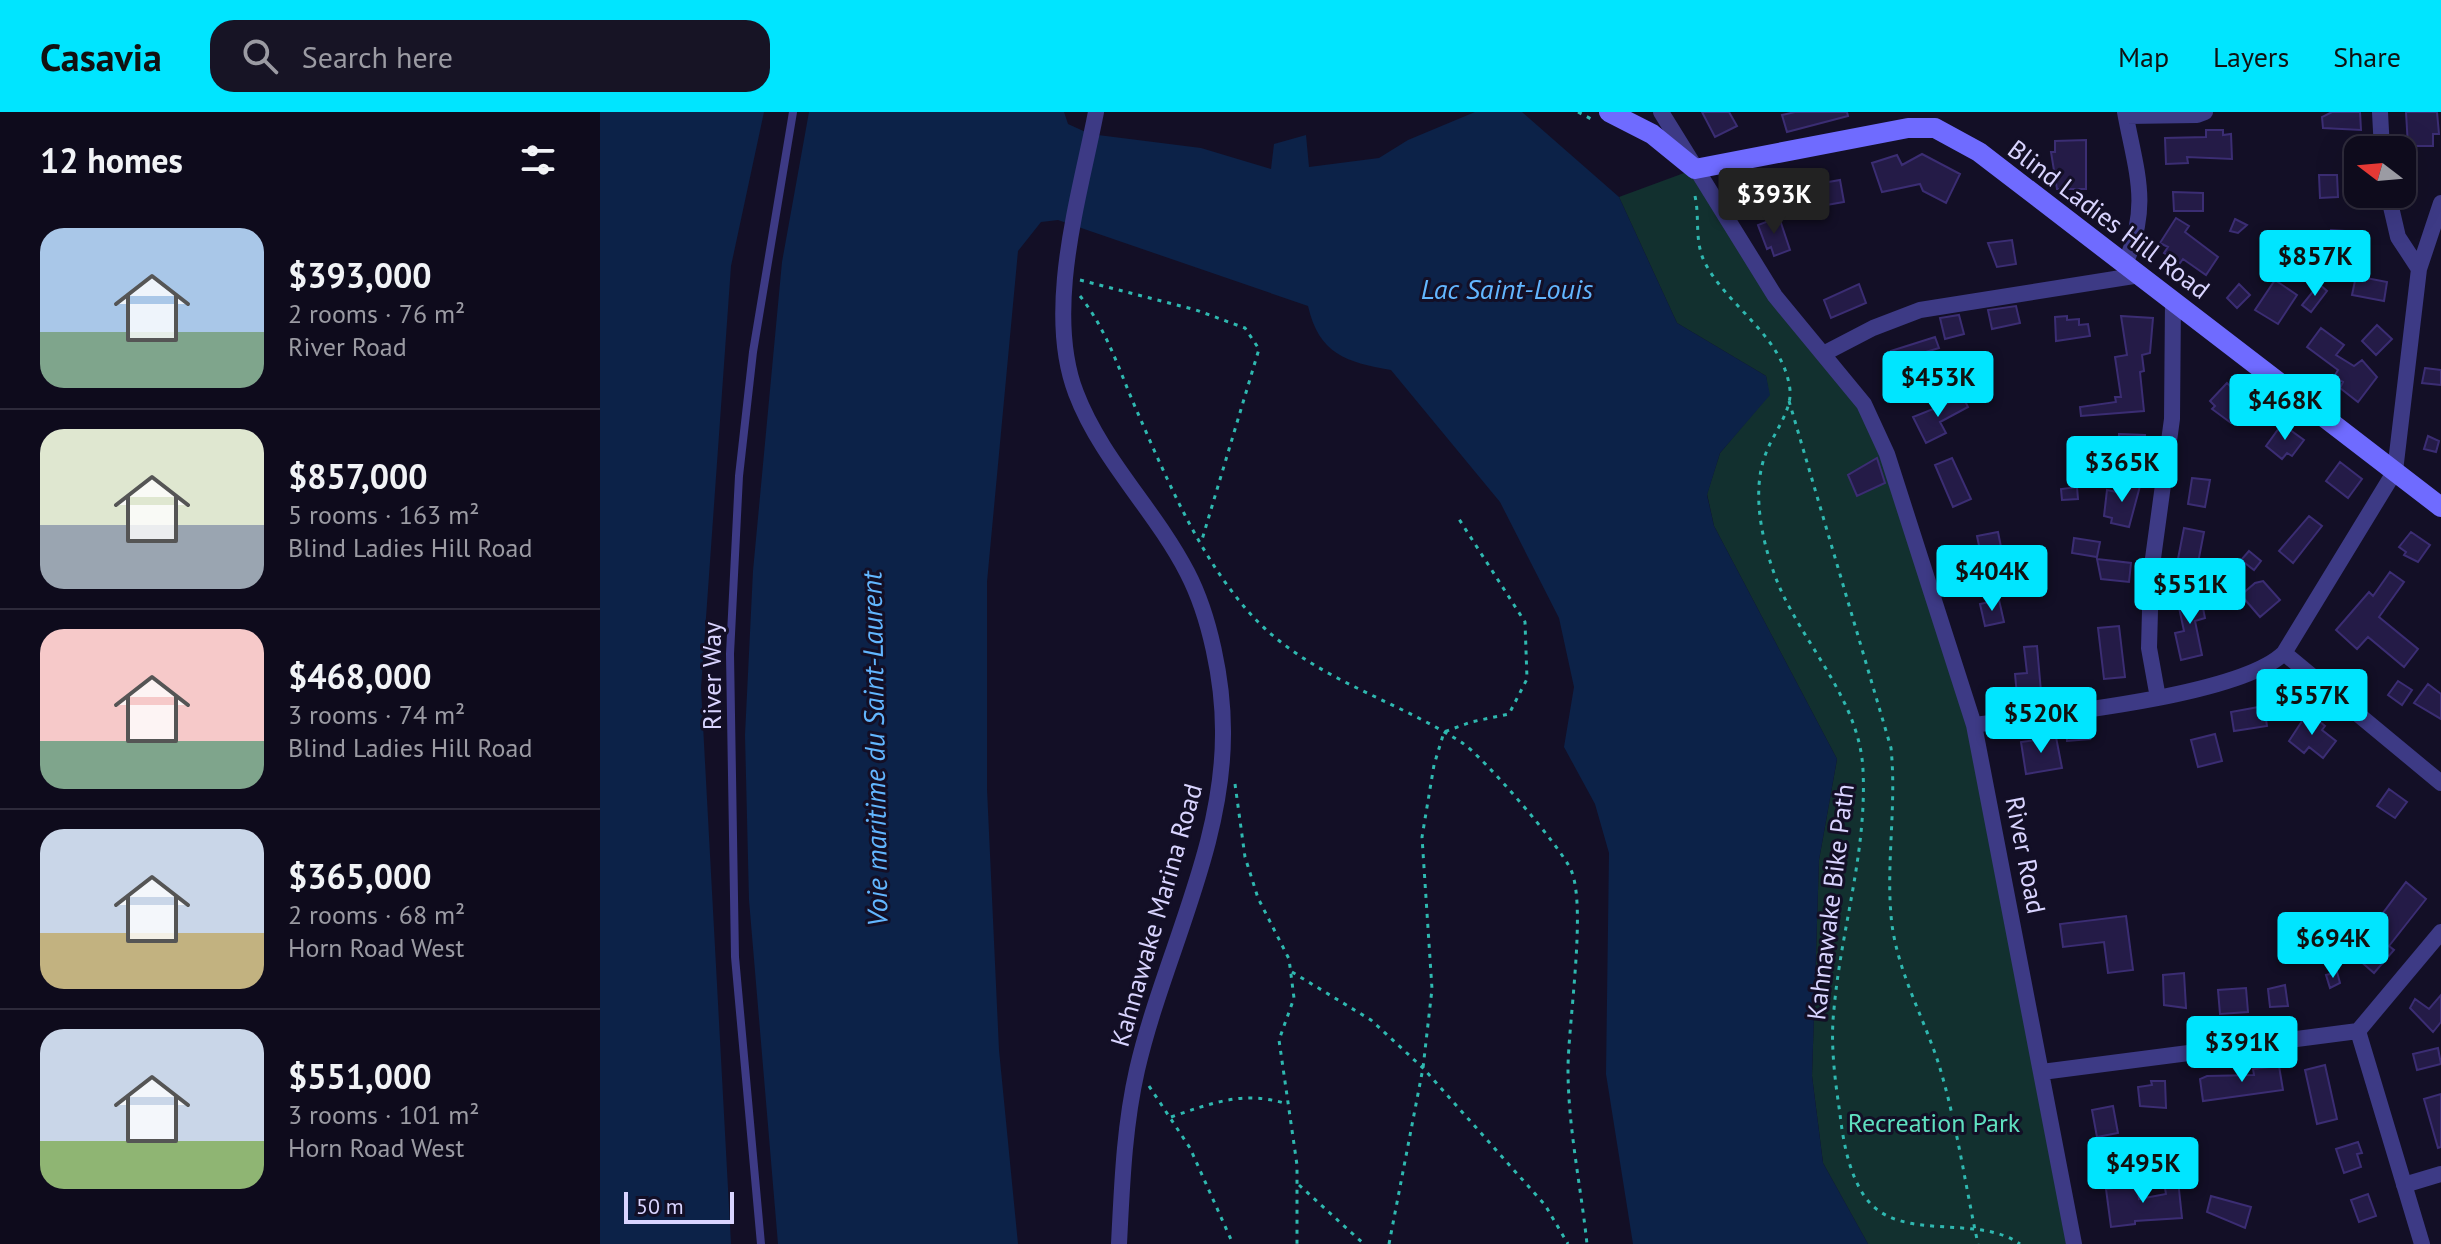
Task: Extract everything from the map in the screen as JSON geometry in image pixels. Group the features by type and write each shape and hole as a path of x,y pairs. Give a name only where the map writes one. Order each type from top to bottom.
{"street":[{"name":"Kahnawake Marina Road","path":"1096,112 1065,277 1066,342 1075,391 1096,435 1187,573 1210,629 1223,729 1217,803 1137,1070 1124,1150 1119,1244"},
{"name":"River Road","path":"1609,112 1652,134 1695,169 1775,296 1864,404 1887,454 1974,725 2074,1244"},
{"path":"1661,112 1695,169"},
{"path":"1823,354 1873,328 1920,310 2133,270 2141,209 2125,114 2197,115 2205,112"},
{"path":"2380,112 2381,136"},
{"name":"Blind Ladies Hill Road","path":"1695,169 1908,128 1934,120 2441,507"},
{"path":"1974,725 2158,698 2253,673 2273,663 2284,653 2395,471 2419,269 2441,203"},
{"path":"2391,208 2398,237 2419,269"},
{"path":"2158,698 2149,648 2151,573 2172,419 2173,300"},
{"path":"2284,653 2441,783"},
{"path":"2042,1072 2358,1031 2441,932"},
{"path":"2358,1031 2422,1244"},
{"path":"2404,1185 2441,1174"}],"lane":[{"name":"River Way","path":"761,1244 735,957 731,640 739,476 753,352 793,112"}],"path":[{"path":"1694,194 1698,241 1704,260 1726,296 1759,327 1788,381 1789,401 1891,748 1894,780 1892,923 1905,979 1938,1063 1957,1127 1978,1244"},
{"path":"1065,277 1196,310 1245,328 1259,349 1201,543"},
{"path":"1065,277 1090,308 1110,344 1136,410 1201,543 1246,609 1287,650 1345,685 1444,732 1488,764 1571,870 1576,912 1568,1071 1587,1244"},
{"name":"Kahnawake Bike Path","path":"1789,401 1763,460 1758,485 1760,513 1779,586 1849,715 1863,762 1859,845 1832,1034 1842,1129 1853,1173 1874,1207 1900,1220 2001,1234 2020,1244"},
{"path":"1444,732 1471,722 1509,714 1527,679 1525,622 1457,516"},
{"path":"1389,1244 1423,1068 1432,989 1422,837 1434,765 1444,732"},
{"path":"1234,780 1245,857 1258,898 1289,959 1291,971 1294,998 1279,1040 1297,1183 1297,1244"},
{"path":"1291,971 1371,1020 1423,1068 1545,1205 1568,1244"},
{"path":"1137,1070 1190,1148 1233,1244"},
{"path":"1171,1117 1228,1099 1262,1096 1288,1104"},
{"path":"1297,1183 1364,1244"}],"green space":[{"name":"Recreation Park","path":"1695,169 1775,296 1864,404 1974,725 2074,1244 1868,1244 1823,1163 1812,1076 1819,860 1837,759 1714,526 1707,494 1720,453 1769,395 1766,376 1677,323 1619,197"}],"water":[{"path":"600,112 764,112 731,266 701,688 731,1244 600,1244"},
{"path":"809,112 1064,112 1068,124 1090,134 1201,148 1271,169 1274,144 1306,135 1309,167 1379,158 1408,140 1475,112 1522,112 1619,197 1677,323 1766,376 1770,395 1720,453 1707,495 1714,526 1837,759 1819,860 1812,1076 1823,1163 1868,1244 1633,1244 1606,1074 1609,853 1595,804 1564,747 1574,687 1559,618 1500,502 1391,370 1348,359 1337,353 1319,335 1308,306 1058,220 1041,222 1018,251 987,582 987,789 999,1050 1018,1244 778,1244 749,900 745,735 753,571 782,262"}],"building":[{"path":"1702,112 1729,112 1737,126 1715,137"},
{"path":"1847,112 1848,116 1787,132 1782,115"},
{"path":"2332,112 2360,112 2361,130 2323,128 2322,117"},
{"path":"2406,112 2437,112 2439,134 2433,134 2433,146 2416,146 2416,136 2407,136"},
{"path":"2206,130 2223,130 2223,135 2231,134 2232,159 2187,157 2188,163 2166,164 2165,138 2206,137"},
{"path":"2086,140 2086,189 2057,189 2051,152 2055,152 2055,141"},
{"path":"1922,154 1960,174 1946,203 1923,191 1920,184 1882,192 1872,163 1897,155 1902,165"},
{"path":"2319,175 2337,175 2338,197 2320,198"},
{"path":"1840,180 1844,202 1815,207 1811,185"},
{"path":"2173,192 2203,193 2203,211 2174,211"},
{"path":"1779,217 1790,250 1774,256 1771,247 1767,249 1758,225"},
{"path":"2176,218 2189,226 2185,232 2218,257 2206,275 2183,259 2180,263 2164,253 2168,247 2160,243"},
{"path":"2235,219 2247,225 2238,233 2230,231"},
{"path":"2331,230 2344,231 2343,240 2350,241 2350,264 2325,265 2326,240 2330,240"},
{"path":"2012,240 2016,264 1997,267 1988,243"},
{"path":"2356,276 2387,282 2384,301 2352,295"},
{"path":"2275,280 2297,295 2278,324 2255,310"},
{"path":"1859,284 1866,303 1831,318 1824,300"},
{"path":"2239,284 2250,295 2237,308 2227,298"},
{"path":"2319,284 2327,291 2311,312 2302,305"},
{"path":"2016,306 2020,323 1992,329 1988,310"},
{"path":"1959,315 1964,334 1945,339 1940,318"},
{"path":"2067,316 2067,320 2079,319 2079,325 2088,324 2090,336 2056,341 2055,317"},
{"path":"2121,316 2153,318 2150,353 2142,355 2144,371 2140,372 2144,411 2081,416 2080,407 2116,402 2115,397 2121,397 2115,357 2127,355"},
{"path":"2377,325 2392,339 2376,355 2362,341"},
{"path":"2321,328 2344,345 2336,355 2354,366 2362,360 2377,377 2358,402 2340,388 2343,382 2334,377 2338,370 2307,347"},
{"path":"1935,337 1939,348 1916,355 1919,367 1898,375 1891,351"},
{"path":"2425,368 2441,370 2441,385 2422,383"},
{"path":"2227,383 2249,404 2231,423 2212,409 2215,406 2210,401"},
{"path":"1963,397 1968,407 1940,422 1946,433 1926,443 1913,417"},
{"path":"2282,424 2304,440 2292,456 2287,453 2282,459 2266,446"},
{"path":"2119,434 2145,435 2144,464 2118,463"},
{"path":"2428,436 2439,441 2436,452 2424,449"},
{"path":"1877,458 1885,483 1857,496 1848,475"},
{"path":"1952,458 1971,499 1953,507 1935,465"},
{"path":"2340,462 2362,479 2348,498 2326,481"},
{"path":"2192,478 2210,480 2205,507 2188,504"},
{"path":"2118,483 2140,486 2129,527 2111,523 2112,518 2104,516 2107,490 2117,492"},
{"path":"2077,487 2078,499 2062,500 2061,489"},
{"path":"2309,516 2322,526 2293,563 2279,551"},
{"path":"2184,528 2204,532 2197,568 2177,564"},
{"path":"1998,532 2007,577 1986,580 1977,536"},
{"path":"2411,532 2430,545 2418,562 2404,555 2406,552 2399,547"},
{"path":"2074,538 2100,542 2097,557 2072,553"},
{"path":"2249,551 2261,561 2254,570 2241,560"},
{"path":"2097,559 2131,563 2129,582 2101,579"},
{"path":"2390,572 2404,582 2379,617 2418,649 2404,667 2368,637 2357,649 2336,630 2369,592 2373,596"},
{"path":"2263,581 2280,600 2260,617 2241,595 2255,583"},
{"path":"2200,593 2205,618 2195,621 2202,655 2181,660 2175,633 2184,631 2177,598"},
{"path":"1999,600 2004,622 1985,626 1980,604"},
{"path":"2119,626 2125,677 2104,679 2098,628"},
{"path":"2037,646 2041,692 2017,695 2015,674 2027,673 2024,647"},
{"path":"2398,681 2412,690 2402,705 2388,695"},
{"path":"2428,684 2441,694 2441,719 2414,703"},
{"path":"2264,706 2267,726 2234,731 2231,712"},
{"path":"2308,712 2325,726 2322,730 2336,741 2323,758 2309,747 2304,753 2289,741"},
{"path":"2088,724 2090,739 2067,741 2066,725"},
{"path":"2215,734 2222,761 2198,767 2191,740"},
{"path":"2056,737 2062,768 2026,774 2021,742"},
{"path":"2389,789 2407,802 2395,818 2377,806"},
{"path":"2406,882 2426,899 2389,946 2394,950 2374,973 2359,960 2380,935 2363,940"},
{"path":"2126,916 2133,970 2108,973 2104,942 2063,947 2060,924"},
{"path":"2330,939 2334,950 2299,959 2298,949"},
{"path":"2337,972 2340,983 2330,988 2326,975"},
{"path":"2184,973 2186,1008 2164,1005 2163,975"},
{"path":"2285,985 2288,1006 2270,1007 2268,989"},
{"path":"2246,988 2248,1012 2220,1014 2218,990"},
{"path":"2441,995 2441,1022 2433,1032 2410,1008 2415,999 2429,1009"},
{"path":"2438,1048 2441,1064 2417,1070 2413,1054"},
{"path":"2325,1065 2337,1119 2317,1124 2305,1070"},
{"path":"2279,1066 2283,1090 2203,1101 2200,1079 2207,1076 2254,1075 2253,1069"},
{"path":"2151,1081 2165,1081 2166,1108 2140,1106 2138,1087 2152,1085"},
{"path":"2441,1094 2441,1147 2438,1148 2424,1099"},
{"path":"2113,1106 2118,1133 2097,1137 2092,1110"},
{"path":"2358,1142 2362,1153 2357,1154 2361,1167 2344,1173 2336,1149"},
{"path":"2178,1180 2182,1218 2135,1221 2135,1224 2111,1227 2106,1189 2137,1185 2139,1199 2166,1194 2164,1182"},
{"path":"2368,1194 2376,1216 2359,1222 2351,1200"},
{"path":"2211,1196 2251,1207 2245,1228 2207,1212"}],"water label":[{"name":"Lac Saint-Louis","path":"1507,288"},
{"name":"Voie maritime du Saint-Laurent","path":"874,749"}]}
